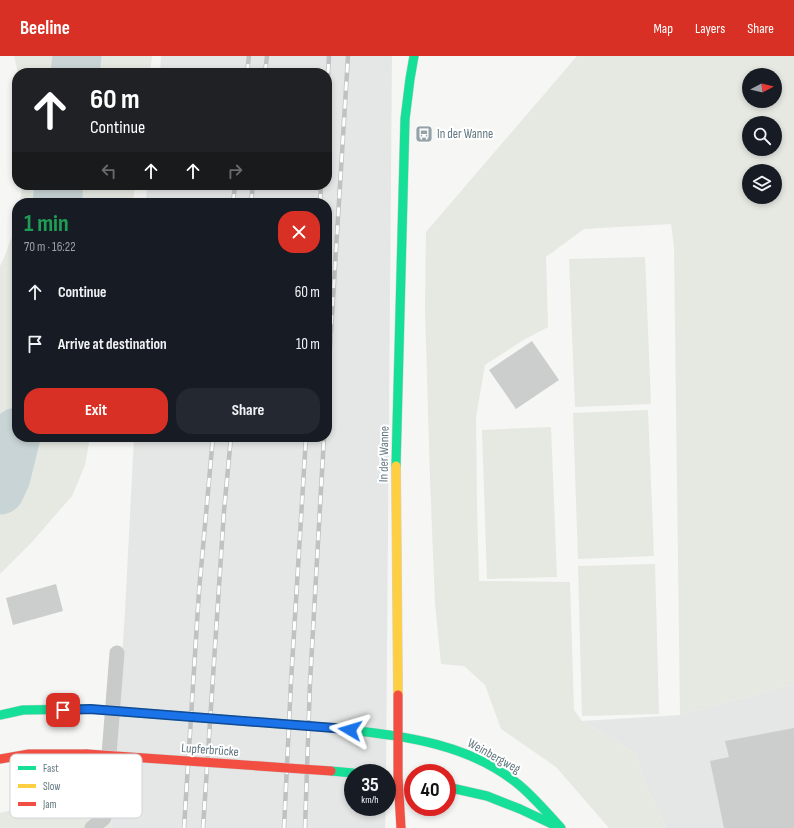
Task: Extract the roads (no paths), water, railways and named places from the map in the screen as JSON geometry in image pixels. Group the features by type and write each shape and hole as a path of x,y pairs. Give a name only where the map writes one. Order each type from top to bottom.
{"street":[{"name":"In der Wanne","path":"402,828 398,736 396,476 401,224 405,119 414,56"},
{"name":"Weinbergweg","path":"0,715 23,710 90,709 334,728 398,736 455,749 500,771 537,801 561,828"},
{"name":"Lupferbrücke","path":"29,754 87,754"},
{"name":"Lupferbrücke","path":"0,759 10,757"},
{"name":"Lupferbrücke","path":"142,758 344,773"},
{"path":"396,777 401,778"},
{"name":"Weinbergweg","path":"456,789 487,796 561,828"}],"lane":[{"path":"109,754 116,653"},
{"path":"92,828 104,818"}],"waterway":[{"path":"76,68 77,56"},
{"path":"58,190 58,198"},
{"path":"0,490 6,477 15,442"}],"railway":[{"path":"248,68 249,56"},
{"path":"266,68 267,56"},
{"path":"328,68 329,56"},
{"path":"332,315 348,56"},
{"path":"234,190 234,198"},
{"path":"252,190 252,198"},
{"path":"320,198 321,190"},
{"path":"184,828 199,591 213,442"},
{"path":"203,828 224,511 231,442"},
{"path":"284,828 291,682 306,442"},
{"path":"305,828 310,683 324,442"}],"place":[{"name":"In der Wanne","path":"424,134"}]}
